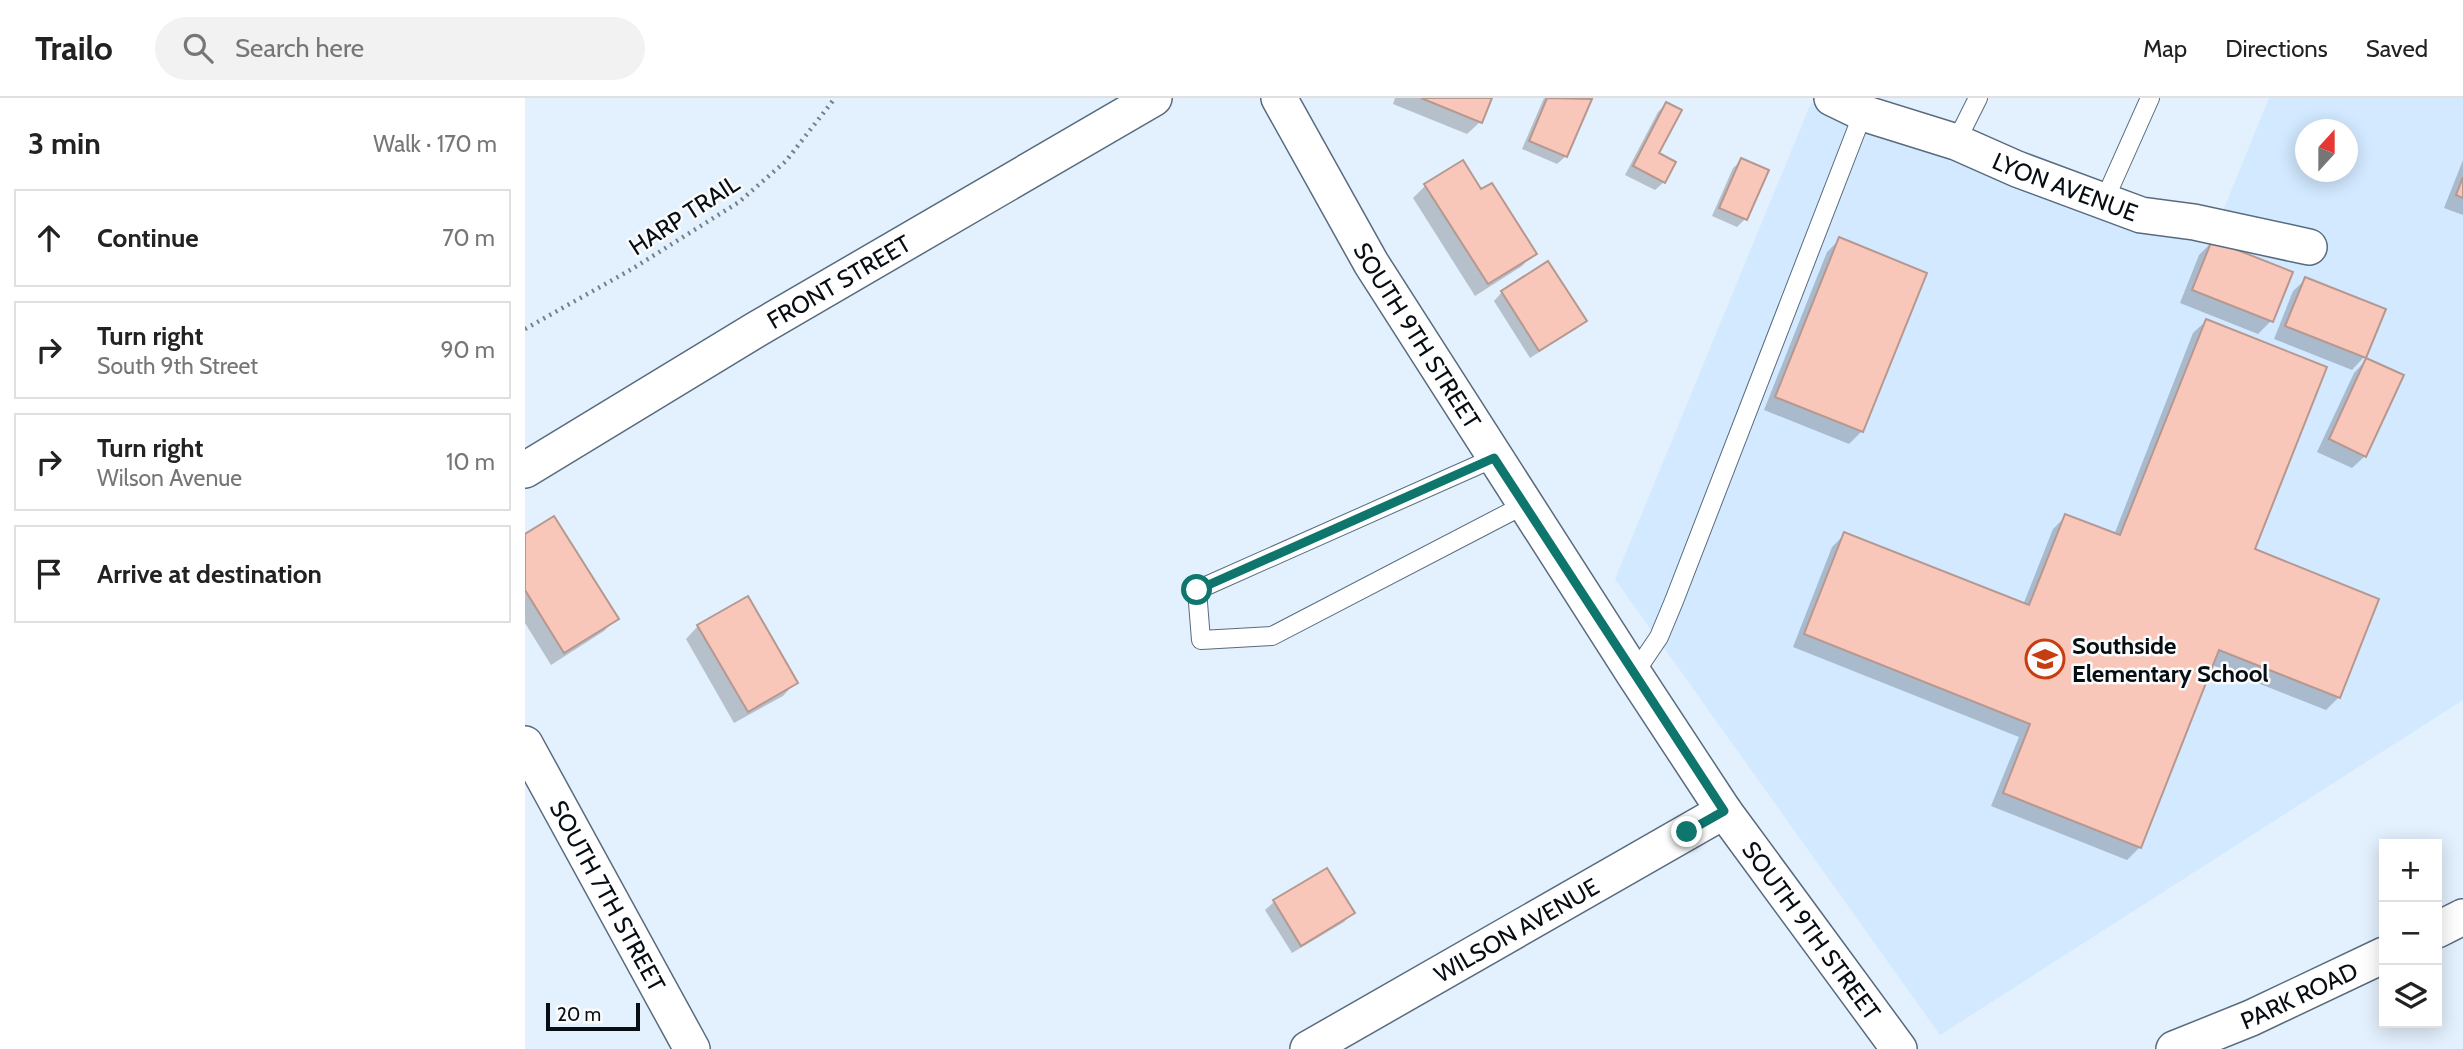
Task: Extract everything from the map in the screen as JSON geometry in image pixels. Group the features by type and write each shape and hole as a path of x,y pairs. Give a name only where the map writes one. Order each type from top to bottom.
{"street":[{"name":"FRONT STREET","path":"525,470 757,329 1154,98"},
{"name":"SOUTH 9TH STREET","path":"1279,98 1371,263 1634,674 1724,811 1899,1049"},
{"name":"LYON AVENUE","path":"1847,105 1957,142 2017,169 2140,215 2194,222 2309,247"},
{"name":"SOUTH 7TH STREET","path":"525,744 692,1049"},
{"name":"WILSON AVENUE","path":"1308,1049 1724,811"},
{"path":"2442,928 2463,917"},
{"name":"PARK ROAD","path":"2174,1049 2251,1018 2379,957"}],"lane":[{"path":"1957,142 1978,98"},
{"path":"2104,201 2150,98"},
{"path":"1634,674 1659,637 1674,601 1847,105"},
{"path":"1494,458 1197,590 1201,640 1272,636 1524,505"}],"path":[{"name":"HARP TRAIL","path":"525,329 643,263 739,202 786,162 835,98"}],"shaded area":[{"path":"2269,98 2463,98 2463,700 1940,1035 1615,579 1811,103 2207,236 2225,206"}],"building":[{"path":"1421,98 1492,98 1482,123"},
{"path":"1547,98 1592,99 1567,157 1529,141"},
{"path":"1666,102 1682,110 1659,153 1676,162 1665,183 1633,166"},
{"path":"1741,158 1769,170 1747,220 1719,208"},
{"path":"1463,160 1481,189 1492,183 1537,254 1488,284 1424,184"},
{"path":"2463,177 2463,198 2456,195"},
{"path":"1839,237 1927,273 1863,432 1775,397"},
{"path":"2212,240 2293,272 2273,322 2192,290"},
{"path":"1548,261 1587,321 1539,351 1501,291"},
{"path":"2305,277 2386,309 2366,358 2285,326"},
{"path":"2206,319 2327,367 2255,549 2379,599 2340,698 2219,650 2141,848 2003,793 2030,724 1804,634 1844,532 2029,605 2065,514 2120,535"},
{"path":"2366,358 2404,375 2366,457 2329,439"},
{"path":"554,516 619,619 564,653 525,590 525,534"},
{"path":"748,596 798,683 748,712 697,625"},
{"path":"1327,868 1355,913 1301,946 1273,900"}],"place":[{"name":"Southside Elementary School","path":"2045,659"}],"route":[{"path":"1197,590 1494,458 1724,811 1687,832"}]}
